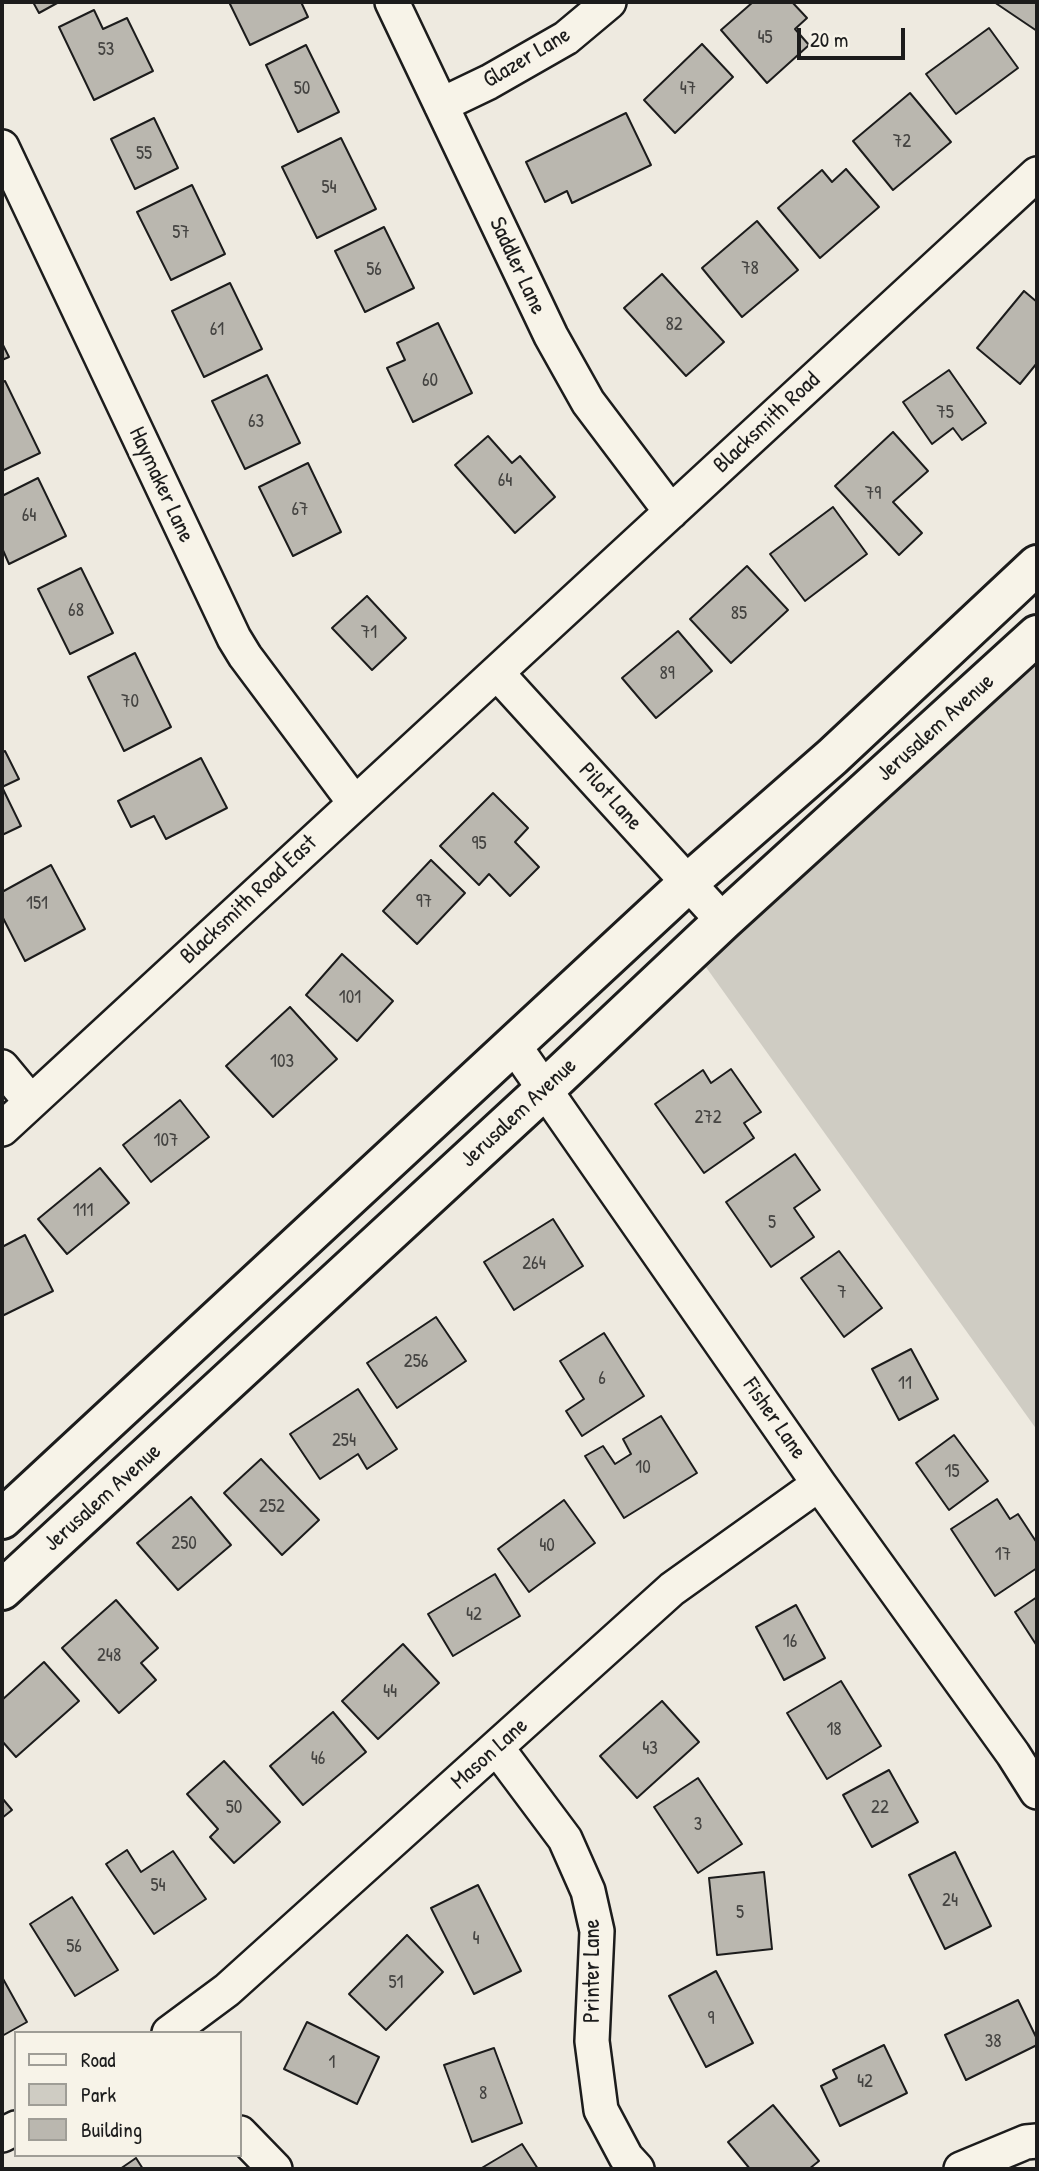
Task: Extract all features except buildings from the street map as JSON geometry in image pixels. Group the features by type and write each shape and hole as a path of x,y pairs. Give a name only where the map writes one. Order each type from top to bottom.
{"main road":[{"path":"2,1519 513,1044 688,883 832,757 1037,565"},
{"name":"Jerusalem Avenue","path":"2,1590 544,1090 723,921 1037,635"},
{"path":"139,1391 176,1430"}],"street":[{"name":"Saddler Lane","path":"392,2 569,369 588,402 671,512"},
{"name":"Glazer Lane","path":"441,105 489,82 566,38 609,2"},
{"name":"Haymaker Lane","path":"2,147 234,638 354,802"},
{"name":"Blacksmith Road","path":"497,673 1037,174"},
{"name":"Blacksmith Road East","path":"2,1129 497,673"},
{"name":"Pilot Lane","path":"497,673 723,921"},
{"name":"Fisher Lane","path":"513,1044 819,1484 1013,1754 1037,1792"},
{"path":"2,1067 31,1102"},
{"name":"Mason Lane","path":"172,2031 227,1990 672,1589 819,1484"},
{"name":"Printer Lane","path":"497,1748 565,1839 588,1891 597,1931 593,2041 601,2110 626,2157 637,2169"},
{"path":"242,2135 275,2169"},
{"path":"961,2169 1026,2142 1037,2141"}],"green space":[{"path":"1037,622 1037,1430 688,942"}]}
